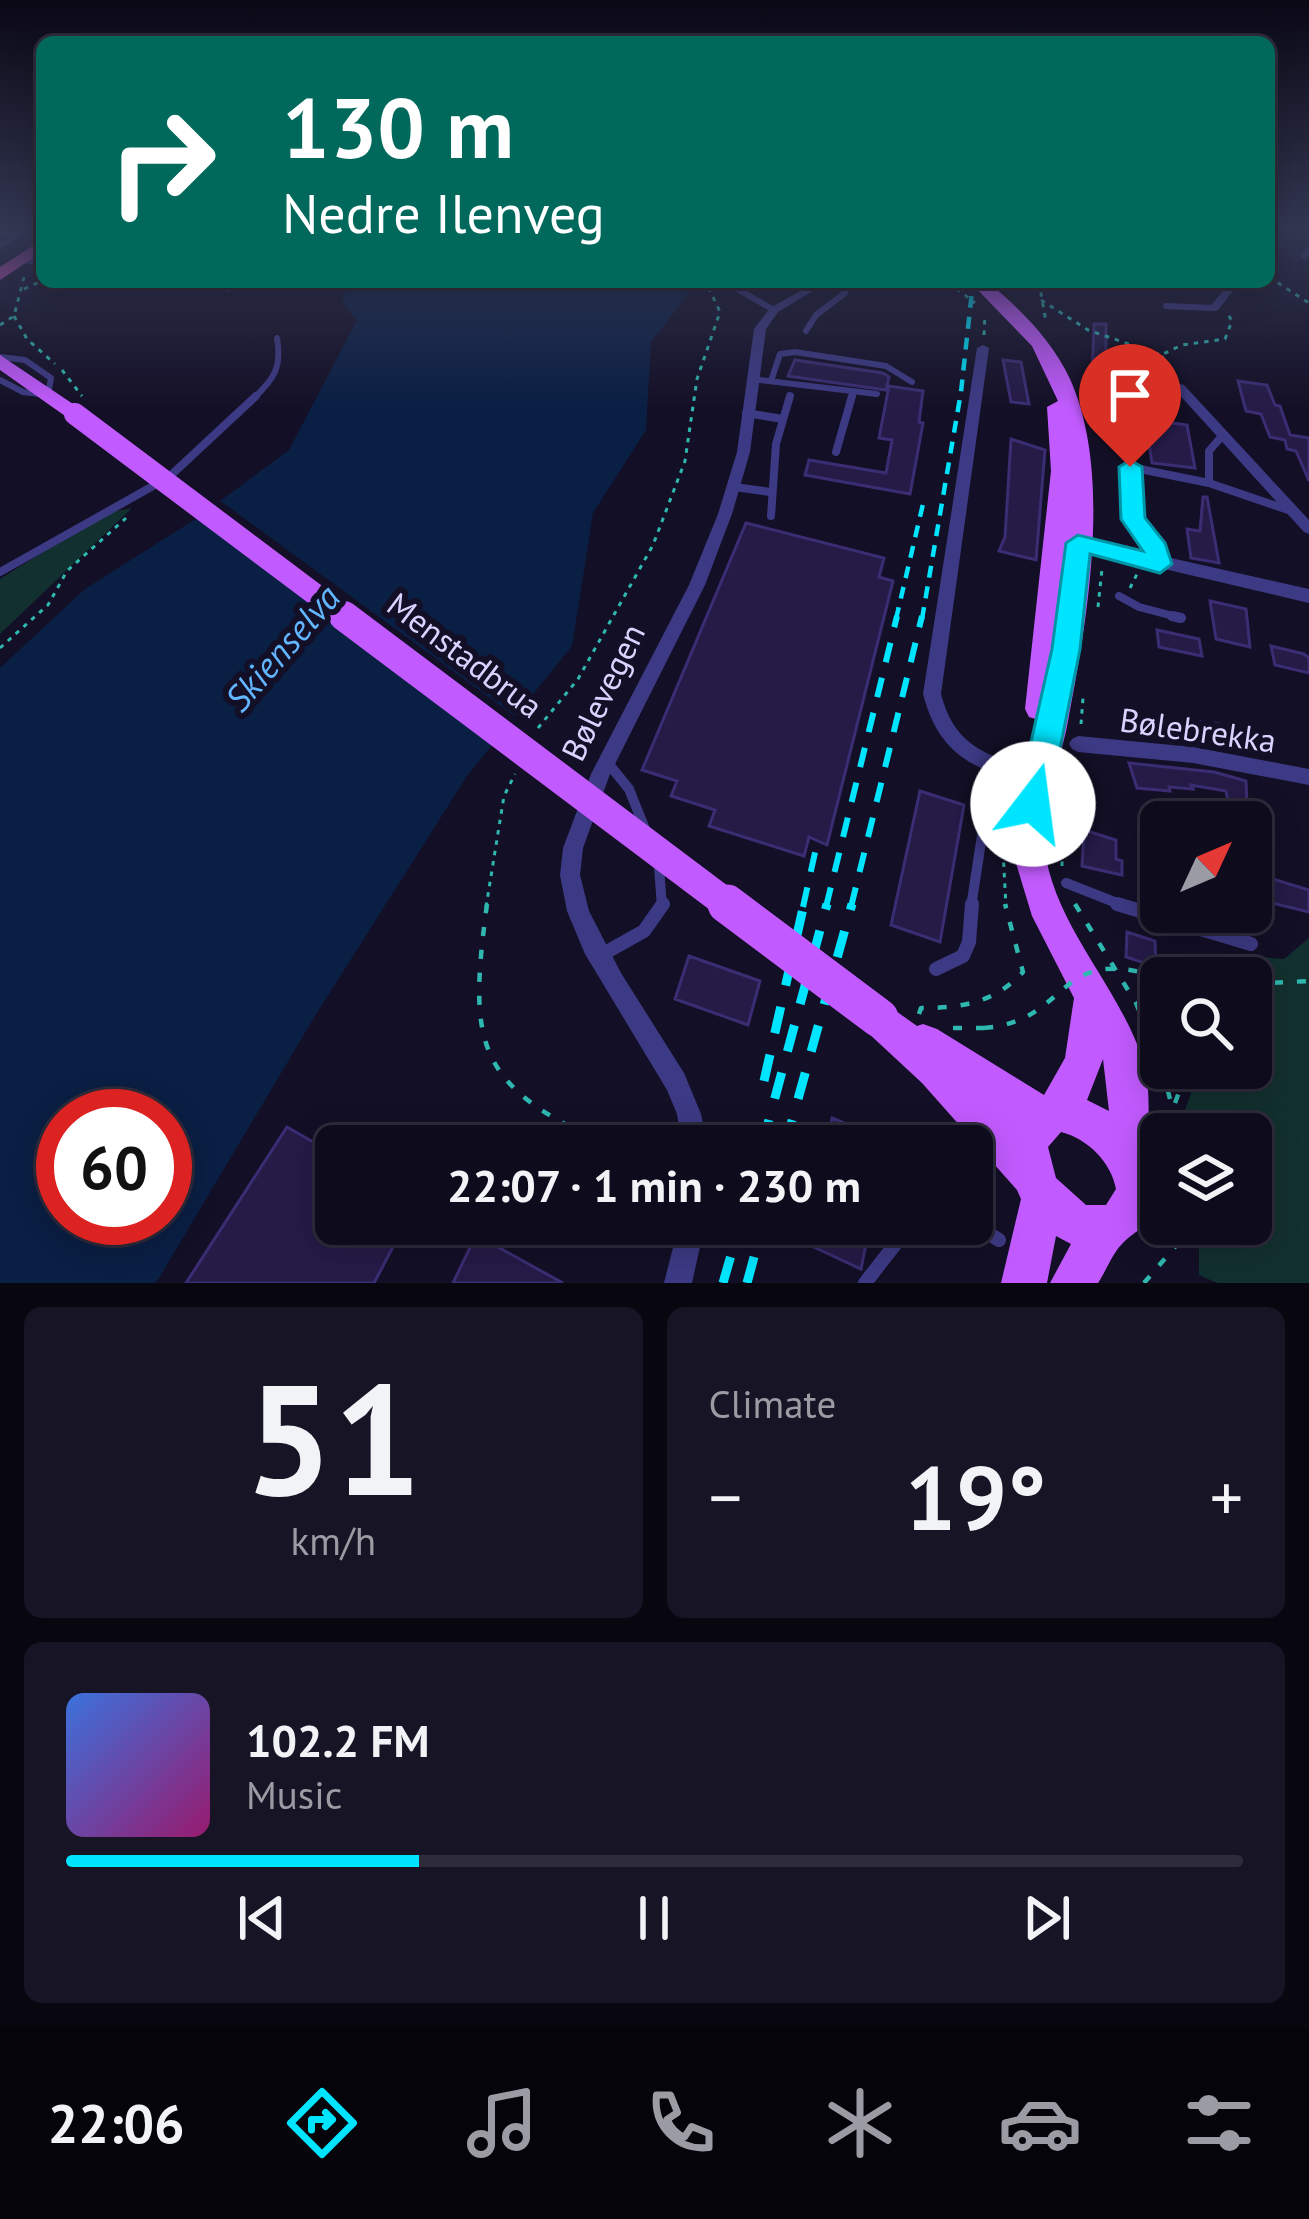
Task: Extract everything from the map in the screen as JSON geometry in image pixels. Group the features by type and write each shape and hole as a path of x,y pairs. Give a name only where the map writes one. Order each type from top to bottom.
{"main road":[{"path":"975,290 1029,325"},
{"path":"987,290 1029,325 1063,382 1076,420 1083,481 1067,541 1035,739 1037,779 1028,828 1033,879 1059,943 1093,995 1121,1053 1130,1110 1128,1159 1135,1182 1133,1204 1123,1220 1106,1229 1084,1228 1064,1218 1037,1187 1026,1151 1030,1131 1078,1083 1091,1041 1093,995"},
{"name":"Menstadbrua","path":"0,359 48,394 80,407 879,1018 936,1069 1037,1187"},
{"name":"Menstadbrua","path":"879,1018 1049,1114"},
{"path":"1049,1114 1076,1112 1096,1121 1128,1159"},
{"path":"1024,1283 1037,1187"},
{"path":"1073,1283 1106,1229"}],"street":[{"path":"774,310 809,290"},
{"path":"1216,306 1229,290"},
{"name":"Bølevegen","path":"693,1125 598,957 570,873 577,826 697,584 735,487 760,329 774,310"},
{"path":"983,348 932,694 936,719 950,739 969,754 1037,779"},
{"path":"1180,388 1309,529"},
{"path":"1067,541 1309,596"},
{"name":"Bølebrekka","path":"1078,744 1193,755 1309,778"},
{"path":"679,1283 687,1245"}],"lane":[{"path":"739,290 774,310"},
{"path":"806,332 816,315 845,290"},
{"path":"1166,306 1216,306"},
{"path":"0,572 169,478 264,392 280,367 277,338"},
{"path":"772,378 780,354 795,352 886,366 912,382"},
{"path":"751,379 877,394"},
{"path":"0,380 17,392 48,394"},
{"path":"1120,396 1147,387 1180,388"},
{"path":"836,452 853,391"},
{"path":"771,516 770,492 790,396"},
{"path":"746,413 783,419"},
{"path":"1129,425 1133,519 1153,543 1160,564"},
{"path":"1209,483 1206,453 1222,436"},
{"path":"1130,467 1209,483 1298,514"},
{"path":"735,487 770,492"},
{"path":"1119,596 1138,607 1181,618"},
{"path":"598,957 656,922 667,889 629,789 608,763"},
{"path":"935,969 963,956 969,942 974,871 993,764"},
{"path":"1066,883 1097,898 1251,944"},
{"path":"993,1236 999,1240"},
{"path":"866,1283 895,1245"}],"path":[{"path":"0,325 14,316 23,290"},
{"path":"530,744 598,646 653,545 685,461 697,379 720,313 710,290"},
{"path":"958,290 984,310 983,348"},
{"path":"1029,325 1047,318 1040,290"},
{"path":"1041,300 1088,330 1161,355 1180,388"},
{"path":"1161,355 1183,345 1214,344 1230,335 1232,320 1216,306"},
{"path":"14,316 28,339 74,383 80,407"},
{"path":"0,648 48,605 67,571 130,514 128,502"},
{"path":"521,761 504,796 477,1015 491,1064 548,1118 564,1125"},
{"path":"935,1022 919,1014 921,1008 962,1009 994,999 1023,972 1000,867 1002,822"},
{"path":"1066,883 1140,1013"},
{"path":"952,1028 1014,1024 1083,971 1140,972"},
{"path":"1272,983 1309,981"},
{"path":"1169,1089 1175,1113"},
{"path":"1174,1105 1180,1089"},
{"path":"1144,1283 1177,1245"}],"green space":[{"path":"132,508 0,634 0,579 106,513"},
{"path":"1309,938 1309,1283 1217,1283 1199,1275 1199,1245 1272,1245 1272,1113 1184,1113 1193,1089 1272,1089 1272,958 1284,959"}],"water":[{"name":"Skienselva","path":"346,290 686,290 688,294 651,342 646,430 593,513 572,646 467,776 192,1223 192,1089 36,1089 36,1245 179,1245 156,1283 0,1283 0,668 85,589 197,518 289,450 357,320 342,302"}],"pier":[{"path":"215,497 520,720 498,747 192,514"}],"building":[{"path":"1094,324 1106,324 1106,355 1127,359 1128,385 1092,376"},
{"path":"795,360 883,373 889,377 886,390 788,376"},
{"path":"1003,360 1021,362 1029,404 1011,402"},
{"path":"1238,381 1267,385 1290,435 1309,438 1309,481 1296,451 1287,449 1285,440 1270,437 1261,414 1246,411"},
{"path":"889,386 923,391 919,422 923,423 910,494 805,475 809,460 886,473 892,440 879,438"},
{"path":"1145,419 1187,425 1195,468 1152,463"},
{"path":"1011,439 1045,450 1036,560 999,551 1005,537"},
{"path":"1203,497 1207,497 1219,563 1191,558 1187,529 1200,531"},
{"path":"746,523 884,558 879,577 893,581 827,845 809,837 804,856 709,826 715,810 671,796 677,781 642,770"},
{"path":"1210,601 1246,609 1250,647 1216,639"},
{"path":"1157,630 1199,639 1202,656 1159,647"},
{"path":"1271,646 1304,654 1309,658 1309,673 1275,665"},
{"path":"1172,719 1221,724 1228,746 1178,741"},
{"path":"1129,763 1214,772 1246,781 1247,801 1228,801 1226,791 1191,785 1193,789 1169,787 1170,791 1137,788"},
{"path":"920,791 964,805 940,942 891,925"},
{"path":"1084,830 1116,840 1122,875 1082,866"},
{"path":"1272,879 1309,890 1309,912 1272,903"},
{"path":"1127,932 1155,941 1156,957 1140,957 1140,962 1126,957"},
{"path":"689,956 760,981 748,1025 675,999"},
{"path":"287,1127 315,1143 315,1245 394,1245 374,1283 186,1283"},
{"path":"471,1245 494,1245 563,1283 453,1283"},
{"path":"809,1245 866,1245 861,1269"}],"railway":[{"path":"922,619 961,392 972,290"},
{"path":"896,619 923,504"},
{"path":"826,907 897,616"},
{"path":"851,907 922,616"},
{"path":"803,907 816,848"},
{"path":"764,1081 804,904"},
{"path":"768,1125 827,904"},
{"path":"791,1125 852,904"},
{"path":"723,1283 734,1245"},
{"path":"747,1283 757,1245"}],"route":[{"path":"1033,804 1066,649 1078,543 1160,564 1153,543 1133,519 1130,467"}]}
